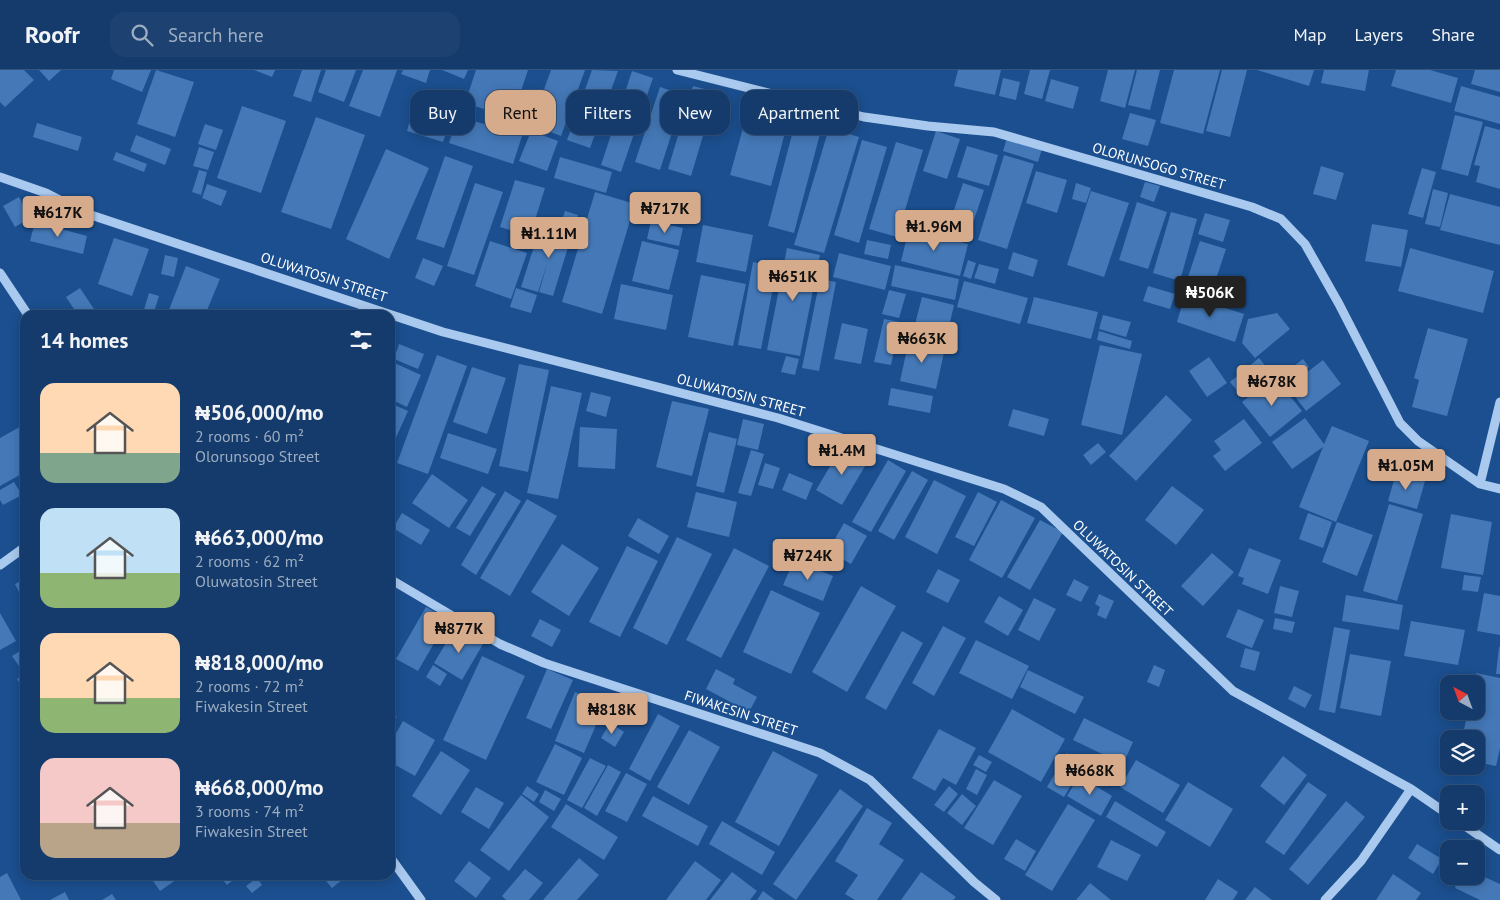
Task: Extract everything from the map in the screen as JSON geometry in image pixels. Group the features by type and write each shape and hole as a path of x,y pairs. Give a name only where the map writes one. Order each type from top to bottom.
{"street":[{"name":"OLORUNSOGO STREET","path":"677,70 864,117 928,126 994,132 1252,207 1281,219 1305,244 1400,423 1418,441 1480,484 1500,489"},
{"name":"OLUWATOSIN STREET","path":"0,177 46,193 85,213 377,310"},
{"path":"0,273 25,310"},
{"name":"OLUWATOSIN STREET","path":"395,316 443,332 778,418 1004,489 1041,507 1232,691 1411,789 1440,809"},
{"path":"1480,484 1500,402"},
{"path":"0,565 20,551"},
{"name":"FIWAKESIN STREET","path":"395,582 500,644 544,663 820,753 845,765 870,780 974,882 996,900"},
{"path":"1325,900 1360,861 1411,789"},
{"path":"1471,830 1500,850"},
{"path":"395,864 421,900"}],"building":[{"path":"0,70 24,70 34,80 5,107 0,102"},
{"path":"39,70 61,70 49,81"},
{"path":"114,70 151,70 142,92 111,79"},
{"path":"156,70 194,82 175,137 137,124"},
{"path":"254,70 275,70 272,77"},
{"path":"302,70 321,70 311,102 293,96"},
{"path":"326,70 356,70 344,102 318,92"},
{"path":"363,70 397,70 380,117 349,106"},
{"path":"403,70 430,70 426,83 401,74"},
{"path":"442,70 468,70 464,79"},
{"path":"476,70 528,70 521,90 485,90 485,109 475,106 475,90 469,90"},
{"path":"551,70 585,70 578,90 566,90 566,122 561,136 556,134 556,90 544,90"},
{"path":"592,70 618,71 611,90 585,90"},
{"path":"958,70 1001,70 995,95 954,86"},
{"path":"1030,70 1050,70 1042,99 1024,94"},
{"path":"1108,70 1135,70 1125,108 1100,101"},
{"path":"1137,70 1160,70 1150,110 1128,105"},
{"path":"1174,70 1220,70 1203,134 1160,123"},
{"path":"1222,70 1247,70 1230,137 1206,131"},
{"path":"1257,70 1314,70 1309,86"},
{"path":"1324,70 1369,70 1365,91 1321,83"},
{"path":"1396,70 1430,70 1458,78 1451,103 1391,86"},
{"path":"1475,70 1500,70 1500,92 1471,84"},
{"path":"632,71 653,78 649,90 626,90"},
{"path":"1003,78 1020,82 1016,100 999,96"},
{"path":"1051,79 1079,87 1073,109 1045,101"},
{"path":"693,86 708,90 692,90"},
{"path":"1461,86 1500,97 1500,124 1454,111"},
{"path":"660,87 669,90 660,90 660,135 671,135 660,170 635,162 644,135 650,135 650,117"},
{"path":"242,106 286,121 261,193 217,178"},
{"path":"1130,113 1156,120 1148,146 1122,139"},
{"path":"1455,115 1483,122 1468,176 1441,169"},
{"path":"316,117 365,135 331,229 281,212"},
{"path":"410,120 410,132 407,131"},
{"path":"475,121 485,124 485,135 522,136 513,164 449,143 452,135 475,135"},
{"path":"37,123 82,137 78,151 33,137"},
{"path":"205,124 223,130 216,150 198,144"},
{"path":"1485,126 1500,130 1500,189 1476,182 1480,166 1474,165"},
{"path":"936,131 960,139 947,179 923,171"},
{"path":"136,135 171,149 165,165 130,151"},
{"path":"420,135 445,135 443,142"},
{"path":"529,135 542,135 558,141 547,171 519,161"},
{"path":"569,135 595,135 590,148 567,140"},
{"path":"611,135 634,135 621,172 601,165"},
{"path":"678,135 703,135 691,176 668,169"},
{"path":"741,135 784,135 771,186 730,175"},
{"path":"792,135 820,135 794,233 768,226"},
{"path":"827,135 852,135 859,137 824,253 794,245"},
{"path":"1007,138 1042,149 1038,162 1003,151"},
{"path":"862,140 887,147 859,243 834,235"},
{"path":"896,142 923,150 897,237 869,229"},
{"path":"967,146 998,155 989,186 957,177"},
{"path":"199,147 214,152 208,170 193,166"},
{"path":"386,149 429,168 389,259 346,239"},
{"path":"116,152 147,164 144,172 113,160"},
{"path":"1004,155 1034,164 1007,249 978,240"},
{"path":"445,156 473,166 444,248 416,239"},
{"path":"560,157 612,172 606,193 554,178"},
{"path":"1321,166 1344,173 1336,200 1313,194"},
{"path":"1422,168 1436,172 1423,218 1408,214"},
{"path":"199,170 207,172 201,195 192,192"},
{"path":"1036,171 1067,180 1057,213 1026,203"},
{"path":"515,180 545,188 530,236 500,227"},
{"path":"1145,182 1160,186 1154,202 1140,197"},
{"path":"475,183 503,192 474,275 447,266"},
{"path":"963,183 984,190 971,229 950,222"},
{"path":"1076,183 1091,188 1086,203 1072,199"},
{"path":"207,184 227,191 221,206 202,198"},
{"path":"1433,189 1448,193 1440,227 1425,224"},
{"path":"1091,191 1129,203 1104,277 1067,265"},
{"path":"595,192 635,204 602,314 562,302"},
{"path":"1450,194 1500,207 1500,245 1440,230"},
{"path":"19,197 30,218 15,227 3,206"},
{"path":"1137,202 1167,212 1148,269 1119,260"},
{"path":"565,211 578,215 553,296 539,292 548,261 538,292 521,287 537,237 555,242"},
{"path":"1171,212 1197,219 1180,281 1153,273"},
{"path":"1205,213 1230,220 1223,242 1198,234"},
{"path":"542,218 558,223 553,238 537,233"},
{"path":"651,221 683,228 679,246 647,239"},
{"path":"35,222 87,236 83,254 30,241"},
{"path":"1372,224 1408,230 1401,267 1365,261"},
{"path":"703,225 753,235 746,272 696,262"},
{"path":"909,229 968,244 960,276 901,261"},
{"path":"114,238 149,249 132,296 98,284"},
{"path":"867,240 891,245 888,259 864,254"},
{"path":"490,241 527,253 511,299 475,286"},
{"path":"642,241 679,250 669,290 632,281"},
{"path":"1200,241 1226,249 1214,285 1188,277"},
{"path":"787,248 820,255 800,356 767,350"},
{"path":"1410,248 1494,271 1483,313 1398,291"},
{"path":"1013,252 1038,260 1033,277 1008,269"},
{"path":"839,253 891,266 885,290 833,277"},
{"path":"165,255 178,258 174,277 161,274"},
{"path":"423,258 443,266 434,286 415,278"},
{"path":"968,260 976,263 971,279 963,276"},
{"path":"753,262 777,267 761,349 738,345"},
{"path":"979,264 999,269 995,284 974,278"},
{"path":"895,265 959,279 955,300 891,286"},
{"path":"186,266 220,279 207,310 169,310"},
{"path":"701,275 746,284 733,346 688,337"},
{"path":"820,279 836,282 819,371 802,368"},
{"path":"964,281 1028,298 1020,324 957,307"},
{"path":"621,284 673,295 666,330 614,319"},
{"path":"1148,286 1175,294 1170,309 1143,301"},
{"path":"80,288 95,310 75,310 66,297"},
{"path":"516,288 537,295 531,313 510,307"},
{"path":"889,290 906,294 899,318 882,314"},
{"path":"149,293 159,296 155,310 144,310"},
{"path":"1185,295 1244,314 1235,342 1177,322"},
{"path":"922,297 954,305 945,344 912,336"},
{"path":"1034,297 1098,312 1091,339 1027,323"},
{"path":"1277,313 1290,329 1255,358 1242,343 1248,319"},
{"path":"1103,315 1131,322 1126,337 1099,329"},
{"path":"884,319 900,322 891,365 874,362"},
{"path":"842,323 868,329 861,364 834,359"},
{"path":"1428,328 1468,339 1447,416 1412,407 1419,380 1414,378"},
{"path":"1099,331 1132,341 1130,349 1097,340"},
{"path":"909,340 945,348 936,389 900,381"},
{"path":"399,344 424,354 418,369 395,359"},
{"path":"1100,345 1142,354 1122,435 1081,425"},
{"path":"437,355 467,366 428,474 397,463"},
{"path":"786,356 799,359 795,375 781,372"},
{"path":"1209,357 1227,383 1207,397 1189,371"},
{"path":"1259,358 1272,374 1243,398 1230,382"},
{"path":"1303,359 1309,367 1286,385 1280,377"},
{"path":"1323,360 1341,384 1306,411 1288,387"},
{"path":"395,363 421,375 407,407 395,401"},
{"path":"519,364 549,370 528,472 499,466"},
{"path":"472,367 506,378 487,434 453,422"},
{"path":"1274,376 1302,411 1270,437 1242,402"},
{"path":"551,386 582,393 558,499 527,493"},
{"path":"891,388 933,396 930,413 888,405"},
{"path":"591,392 611,397 606,417 586,411"},
{"path":"1166,395 1192,420 1136,481 1109,456"},
{"path":"672,401 709,409 692,476 656,467"},
{"path":"395,405 408,411 395,440"},
{"path":"1013,409 1049,419 1044,436 1008,426"},
{"path":"1305,418 1324,444 1332,426 1369,441 1336,522 1299,507 1323,447 1292,469 1272,442"},
{"path":"743,419 764,424 758,450 737,445"},
{"path":"1244,419 1262,443 1225,471 1213,456 1221,450 1214,441"},
{"path":"20,427 20,475 0,486 0,438"},
{"path":"580,427 617,429 615,469 578,467"},
{"path":"709,432 737,439 724,493 696,486"},
{"path":"448,433 497,449 488,474 440,458"},
{"path":"826,437 839,444 832,458 819,451"},
{"path":"1098,443 1106,452 1091,465 1083,455"},
{"path":"842,446 868,461 842,505 816,490"},
{"path":"751,450 764,454 751,496 738,493"},
{"path":"888,460 906,471 871,532 852,522"},
{"path":"765,463 780,468 773,489 758,485"},
{"path":"912,471 928,480 894,540 878,531"},
{"path":"789,473 813,483 806,500 782,490"},
{"path":"1396,473 1425,481 1417,509 1388,501"},
{"path":"432,474 468,500 449,528 412,503"},
{"path":"934,480 966,496 937,554 905,537"},
{"path":"14,482 20,492 20,496 3,505 0,500 0,490"},
{"path":"482,486 496,494 470,536 456,528"},
{"path":"1172,486 1204,510 1176,545 1145,520"},
{"path":"505,491 521,501 476,575 461,565"},
{"path":"696,492 737,502 729,537 687,527"},
{"path":"978,492 997,502 974,546 955,537"},
{"path":"527,499 557,516 510,596 480,578"},
{"path":"1001,500 1035,518 1002,578 969,560"},
{"path":"1389,504 1423,514 1397,601 1363,591"},
{"path":"402,513 430,530 421,545 395,529 395,525"},
{"path":"1308,513 1332,522 1323,548 1299,539"},
{"path":"1451,514 1492,522 1483,575 1441,568"},
{"path":"638,518 669,536 659,554 628,536"},
{"path":"1040,520 1063,532 1030,590 1007,577"},
{"path":"1337,522 1373,535 1357,576 1322,562"},
{"path":"844,523 867,536 851,564 828,551"},
{"path":"677,537 712,554 667,645 633,628"},
{"path":"562,544 599,568 569,616 531,592"},
{"path":"627,546 658,561 620,637 589,622"},
{"path":"734,548 769,566 721,658 686,640"},
{"path":"1249,548 1281,560 1268,594 1242,584 1244,578 1238,576"},
{"path":"1212,553 1234,572 1203,606 1181,586"},
{"path":"794,560 833,576 823,601 783,585"},
{"path":"938,569 960,580 948,603 926,592"},
{"path":"1464,575 1481,577 1478,592 1462,590"},
{"path":"1074,579 1089,587 1081,602 1066,595"},
{"path":"20,582 20,594 15,584"},
{"path":"861,586 896,606 847,692 812,672"},
{"path":"1280,586 1299,591 1292,617 1274,613"},
{"path":"771,590 820,613 791,674 743,652"},
{"path":"1484,593 1500,596 1500,635 1477,631"},
{"path":"1099,594 1114,601 1106,619 1097,615 1100,607 1095,604"},
{"path":"1346,595 1403,605 1399,630 1342,621"},
{"path":"999,596 1023,610 1008,636 984,622"},
{"path":"1034,598 1056,609 1039,641 1018,630"},
{"path":"426,607 448,619 418,671 396,659"},
{"path":"1238,609 1264,620 1252,648 1226,637"},
{"path":"0,613 16,641 0,650"},
{"path":"1275,618 1295,622 1292,633 1273,629"},
{"path":"540,619 561,630 552,647 531,636"},
{"path":"1411,621 1465,630 1458,665 1404,656"},
{"path":"943,626 966,638 934,696 912,683"},
{"path":"1334,627 1350,630 1335,713 1319,710"},
{"path":"455,628 483,644 462,680 434,663"},
{"path":"902,631 923,643 886,710 865,698"},
{"path":"976,640 1029,666 1012,699 959,673"},
{"path":"1499,647 1500,674 1496,674"},
{"path":"1245,648 1260,652 1255,671 1240,667"},
{"path":"20,651 20,668 12,656"},
{"path":"1350,654 1391,661 1381,716 1340,708"},
{"path":"482,656 525,676 486,760 443,740"},
{"path":"433,665 447,674 440,686 426,677"},
{"path":"1154,665 1165,670 1159,687 1147,682"},
{"path":"547,669 573,680 551,729 526,718"},
{"path":"716,669 735,679 733,684 757,697 749,712 706,689"},
{"path":"1028,670 1084,697 1075,714 1020,687"},
{"path":"1476,673 1500,678 1500,748 1496,766 1485,764 1485,730 1464,730 1466,720 1485,720 1485,675 1476,675"},
{"path":"1294,686 1312,695 1305,708 1288,699"},
{"path":"575,692 605,704 584,753 555,741"},
{"path":"1012,709 1065,739 1041,782 988,752"},
{"path":"658,714 680,726 650,781 629,769"},
{"path":"1084,718 1133,742 1123,764 1073,740"},
{"path":"403,721 435,740 415,776 395,765 395,735"},
{"path":"610,723 624,732 615,747 601,738"},
{"path":"939,729 976,748 956,785 943,778 935,791 912,778"},
{"path":"689,730 720,747 689,805 657,787"},
{"path":"555,744 582,758 564,795 536,782"},
{"path":"441,751 470,770 441,815 412,796"},
{"path":"773,751 818,775 779,846 735,822"},
{"path":"1067,753 1084,763 1064,797 1047,787"},
{"path":"979,755 992,762 986,772 973,765"},
{"path":"1283,756 1307,775 1284,805 1260,786"},
{"path":"590,758 606,766 582,808 567,800"},
{"path":"1136,760 1180,785 1163,813 1120,787"},
{"path":"608,765 621,772 597,816 584,808"},
{"path":"976,769 987,775 977,795 966,789"},
{"path":"626,773 647,784 627,822 605,811"},
{"path":"1079,776 1112,796 1101,816 1067,796"},
{"path":"994,780 1022,796 993,845 964,828"},
{"path":"1188,782 1233,809 1210,847 1165,820"},
{"path":"1308,782 1327,795 1284,855 1265,842"},
{"path":"527,786 539,794 534,802 522,794"},
{"path":"949,786 958,794 944,812 934,805"},
{"path":"476,787 504,803 489,829 461,812"},
{"path":"840,789 863,806 796,900 773,884"},
{"path":"545,790 561,799 554,811 539,802"},
{"path":"962,794 976,806 962,825 947,813"},
{"path":"521,795 549,817 509,871 480,850"},
{"path":"653,796 708,826 698,846 642,816"},
{"path":"1115,801 1166,832 1157,847 1106,817"},
{"path":"1346,801 1365,817 1308,885 1289,869"},
{"path":"566,804 618,837 604,860 551,827"},
{"path":"1068,804 1095,820 1052,891 1025,875"},
{"path":"867,808 892,823 879,844 904,860 877,900 855,900 845,894 858,875 835,861"},
{"path":"722,821 775,852 762,875 709,844"},
{"path":"1016,839 1036,851 1025,871 1004,859"},
{"path":"1111,840 1141,855 1127,881 1097,867"},
{"path":"1417,844 1440,858 1440,862 1433,874 1408,858"},
{"path":"579,858 599,875 577,900 543,900"},
{"path":"469,861 491,878 476,898 454,881"},
{"path":"695,861 721,880 706,900 666,900"},
{"path":"525,869 543,883 529,900 506,900 502,896"},
{"path":"732,872 757,891 750,900 710,900"},
{"path":"921,872 956,897 953,900 901,900"},
{"path":"7,873 21,900 0,900 0,877"},
{"path":"1393,874 1421,893 1416,900 1376,900"},
{"path":"1485,877 1500,884 1500,900 1480,900 1455,888 1456,885 1485,885"},
{"path":"1218,879 1238,892 1233,900 1205,900"},
{"path":"152,880 176,880 160,891"},
{"path":"223,880 233,880 227,885"},
{"path":"254,880 258,880 262,885 252,893 246,886"},
{"path":"325,880 342,880 332,888"},
{"path":"1090,883 1111,900 1076,900"},
{"path":"1255,887 1272,900 1245,900"},
{"path":"763,891 775,900 757,900"},
{"path":"65,892 69,900 50,900"},
{"path":"112,894 116,900 102,900"}]}
